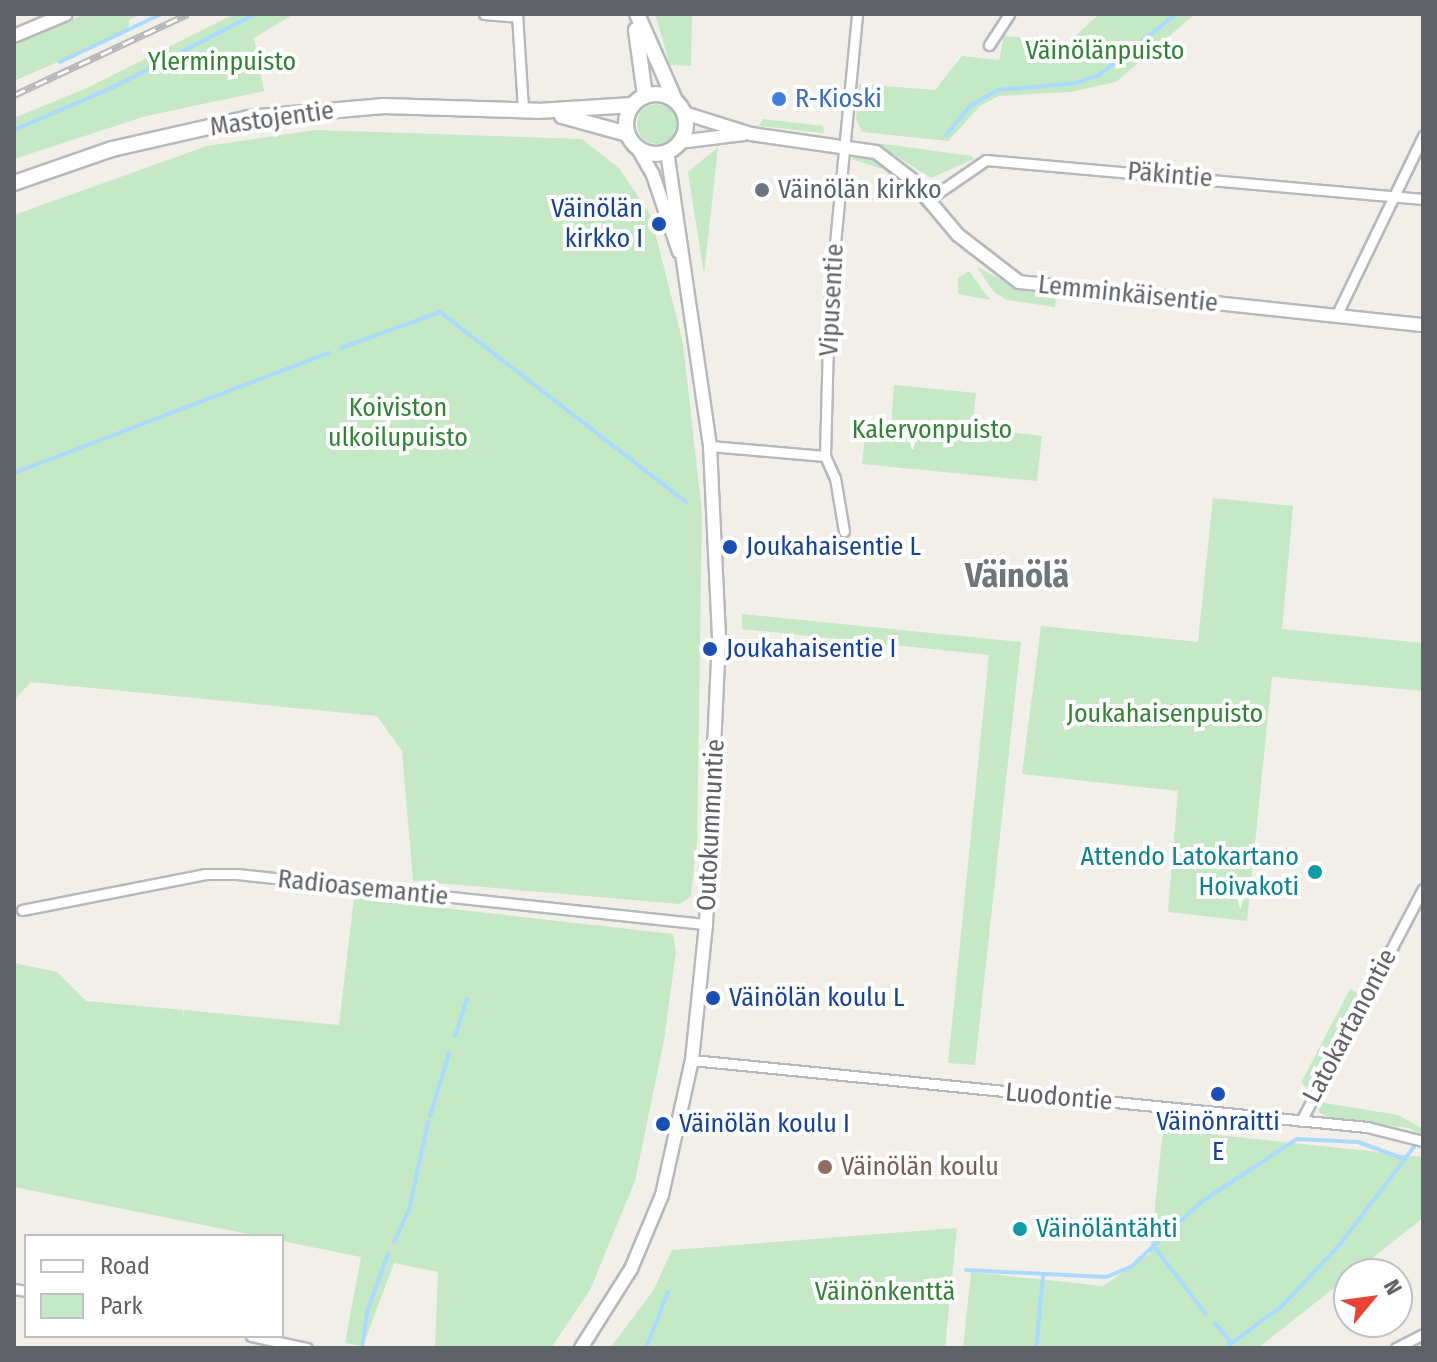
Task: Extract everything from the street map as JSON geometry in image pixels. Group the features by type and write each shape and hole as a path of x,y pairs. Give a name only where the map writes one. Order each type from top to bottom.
{"main road":[{"path":"635,14 680,106 686,128 673,147 651,153 637,147 628,134 639,100 635,14"},
{"path":"639,100 680,106"},
{"name":"Mastojentie","path":"14,183 112,149 248,118 383,106 538,111 639,100"},
{"name":"Mastojentie","path":"538,111 628,134"}],"street":[{"path":"14,36 66,14"},
{"path":"484,14 517,16 523,110"},
{"name":"Vipusentie","path":"825,456 829,306 840,143 857,14"},
{"path":"989,45 1009,14"},
{"path":"680,106 751,134"},
{"path":"673,147 751,134 840,143"},
{"path":"1337,314 1423,136"},
{"name":"Lemminkäisentie","path":"840,143 876,152 929,199 958,235 1019,282 1423,325"},
{"name":"Outokummuntie","path":"637,147 653,175 687,278"},
{"name":"Outokummuntie","path":"581,1348 620,1291 654,1219 692,1060 706,924 719,637 710,446 673,147"},
{"name":"Päkintie","path":"929,199 986,160 1423,199"},
{"path":"710,446 825,456 835,478 844,531"},
{"name":"Radioasemantie","path":"22,910 205,874 237,874 706,924"},
{"name":"Latokartanontie","path":"1301,1121 1423,889"},
{"name":"Luodontie","path":"692,1060 1393,1131 1423,1141"},
{"path":"1396,1348 1423,1334"},
{"path":"260,1338 302,1347"}],"green space":[{"path":"85,14 141,14 129,20 129,31 14,81 14,45"},
{"name":"Ylerminpuisto","path":"234,14 294,14 254,38 264,91 146,116 14,159 14,118 87,88"},
{"path":"655,14 692,14 691,66 670,65"},
{"name":"Väinölänpuisto","path":"1099,14 1195,14 1116,82 1070,92 999,96 980,106 948,141 862,132 856,120 859,84 935,90 962,56 999,60 1004,36 1069,42"},
{"path":"657,104 671,110 677,124 671,138 657,144 643,138 637,124 643,110"},
{"path":"763,119 823,126 824,133 759,126"},
{"name":"Koiviston ulkoilupuisto","path":"316,130 582,139 620,169 651,216 683,343 702,513 697,841 691,896 680,904 413,881 402,751 377,716 31,682 14,700 14,215 207,146"},
{"path":"876,143 972,156 974,159 931,178"},
{"path":"718,147 709,230 704,274 688,172"},
{"path":"856,154 887,166 906,183 966,254 902,185 883,169 851,159"},
{"path":"977,267 1019,289 1056,297 1055,307 1007,300 994,292"},
{"path":"969,271 991,300 958,294 958,278"},
{"name":"Kalervonpuisto","path":"894,385 976,393 972,428 1042,436 1037,481 862,464 865,438 890,440"},
{"name":"Joukahaisenpuisto","path":"1213,498 1293,506 1282,629 1423,643 1423,691 1272,677 1247,921 1168,912 1178,791 1022,774 1041,626 1198,642"},
{"path":"742,614 1021,642 975,1065 948,1063 989,655 742,629"},
{"path":"354,898 673,934 676,952 664,1040 635,1181 590,1290 551,1348 435,1348 438,1272 394,1263 363,1346 345,1343 361,1257 284,1241 284,1234 248,1234 14,1187 14,963 57,972 86,1001 183,1010 183,1017 184,1010 339,1025"},
{"path":"1350,989 1360,994 1309,1088 1304,1086 1302,1081"},
{"path":"1318,1102 1398,1115 1423,1129 1423,1136 1409,1128 1328,1118 1319,1112"},
{"path":"1163,1129 1423,1157 1423,1218 1372,1258 1333,1258 1333,1289 1258,1348 963,1348 971,1272 1103,1286 1150,1254"},
{"name":"Väinönkenttä","path":"957,1228 945,1348 610,1348 653,1291 672,1250"}],"waterway":[{"path":"60,62 161,14"},
{"path":"14,130 114,87 255,14"},
{"path":"946,135 970,106 998,90 1076,83 1099,75 1176,14"},
{"path":"341,348 440,312 686,502"},
{"path":"14,473 329,353"},
{"path":"455,1036 467,999"},
{"path":"430,1116 449,1053"},
{"path":"394,1242 409,1210 428,1122"},
{"path":"966,1270 1106,1277 1131,1267 1201,1202 1297,1139 1358,1142 1405,1159"},
{"path":"1225,1348 1281,1307 1341,1243 1414,1147"},
{"path":"1155,1248 1206,1314"},
{"path":"362,1348 367,1312 388,1254"},
{"path":"1036,1348 1043,1276"},
{"path":"646,1348 668,1292"},
{"path":"1215,1323 1231,1343"}],"railway":[{"path":"14,95 188,14"}],"place":[{"name":"R-Kioski","path":"779,99"},
{"name":"Väinölän kirkko","path":"762,190"},
{"name":"Väinölän kirkko I","path":"659,224"},
{"name":"Joukahaisentie L","path":"730,547"},
{"name":"Joukahaisentie I","path":"710,649"},
{"name":"Attendo Latokartano Hoivakoti","path":"1315,872"},
{"name":"Väinölän koulu L","path":"713,998"},
{"name":"Väinönraitti E","path":"1218,1094"},
{"name":"Väinölän koulu I","path":"663,1124"},
{"name":"Väinölän koulu","path":"825,1167"},
{"name":"Väinöläntähti","path":"1020,1229"}],"district":[{"name":"Väinölä","path":"1017,576"}]}
